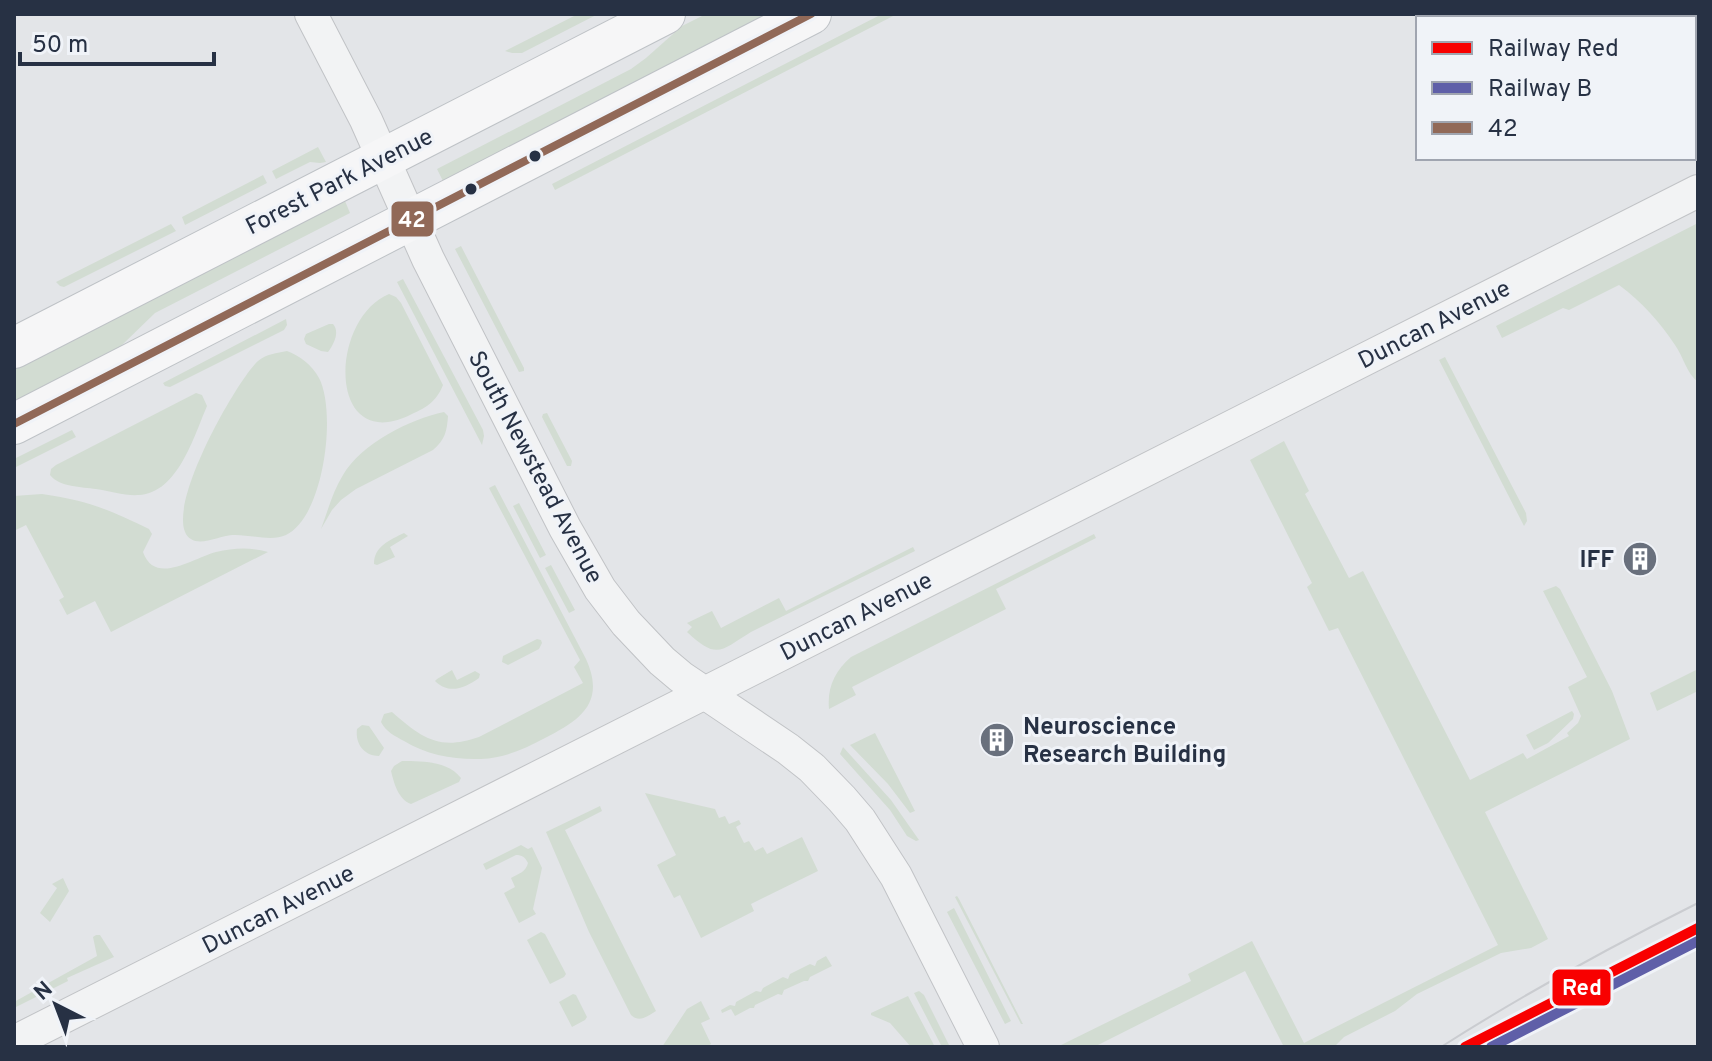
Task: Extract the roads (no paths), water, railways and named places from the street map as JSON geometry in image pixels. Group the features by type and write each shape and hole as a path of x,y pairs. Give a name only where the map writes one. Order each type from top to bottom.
{"main road":[{"name":"Forest Park Avenue","path":"14,348 665,14"},
{"path":"14,424 811,14"}],"street":[{"name":"South Newstead Avenue","path":"311,14 383,158 410,221 565,528 600,589 626,623 681,677 764,731 812,768 860,820 896,876 983,1047"},
{"name":"Duncan Avenue","path":"14,1042 1698,191"}],"tram line":[{"path":"1441,1047 1568,972 1698,903"}],"rail line":[{"name":"Red","path":"1465,1047 1698,928"},
{"name":"B","path":"1491,1047 1698,941"}],"place":[{"name":"IFF","path":"1640,559"},
{"name":"Neuroscience Research Building","path":"997,740"}]}
